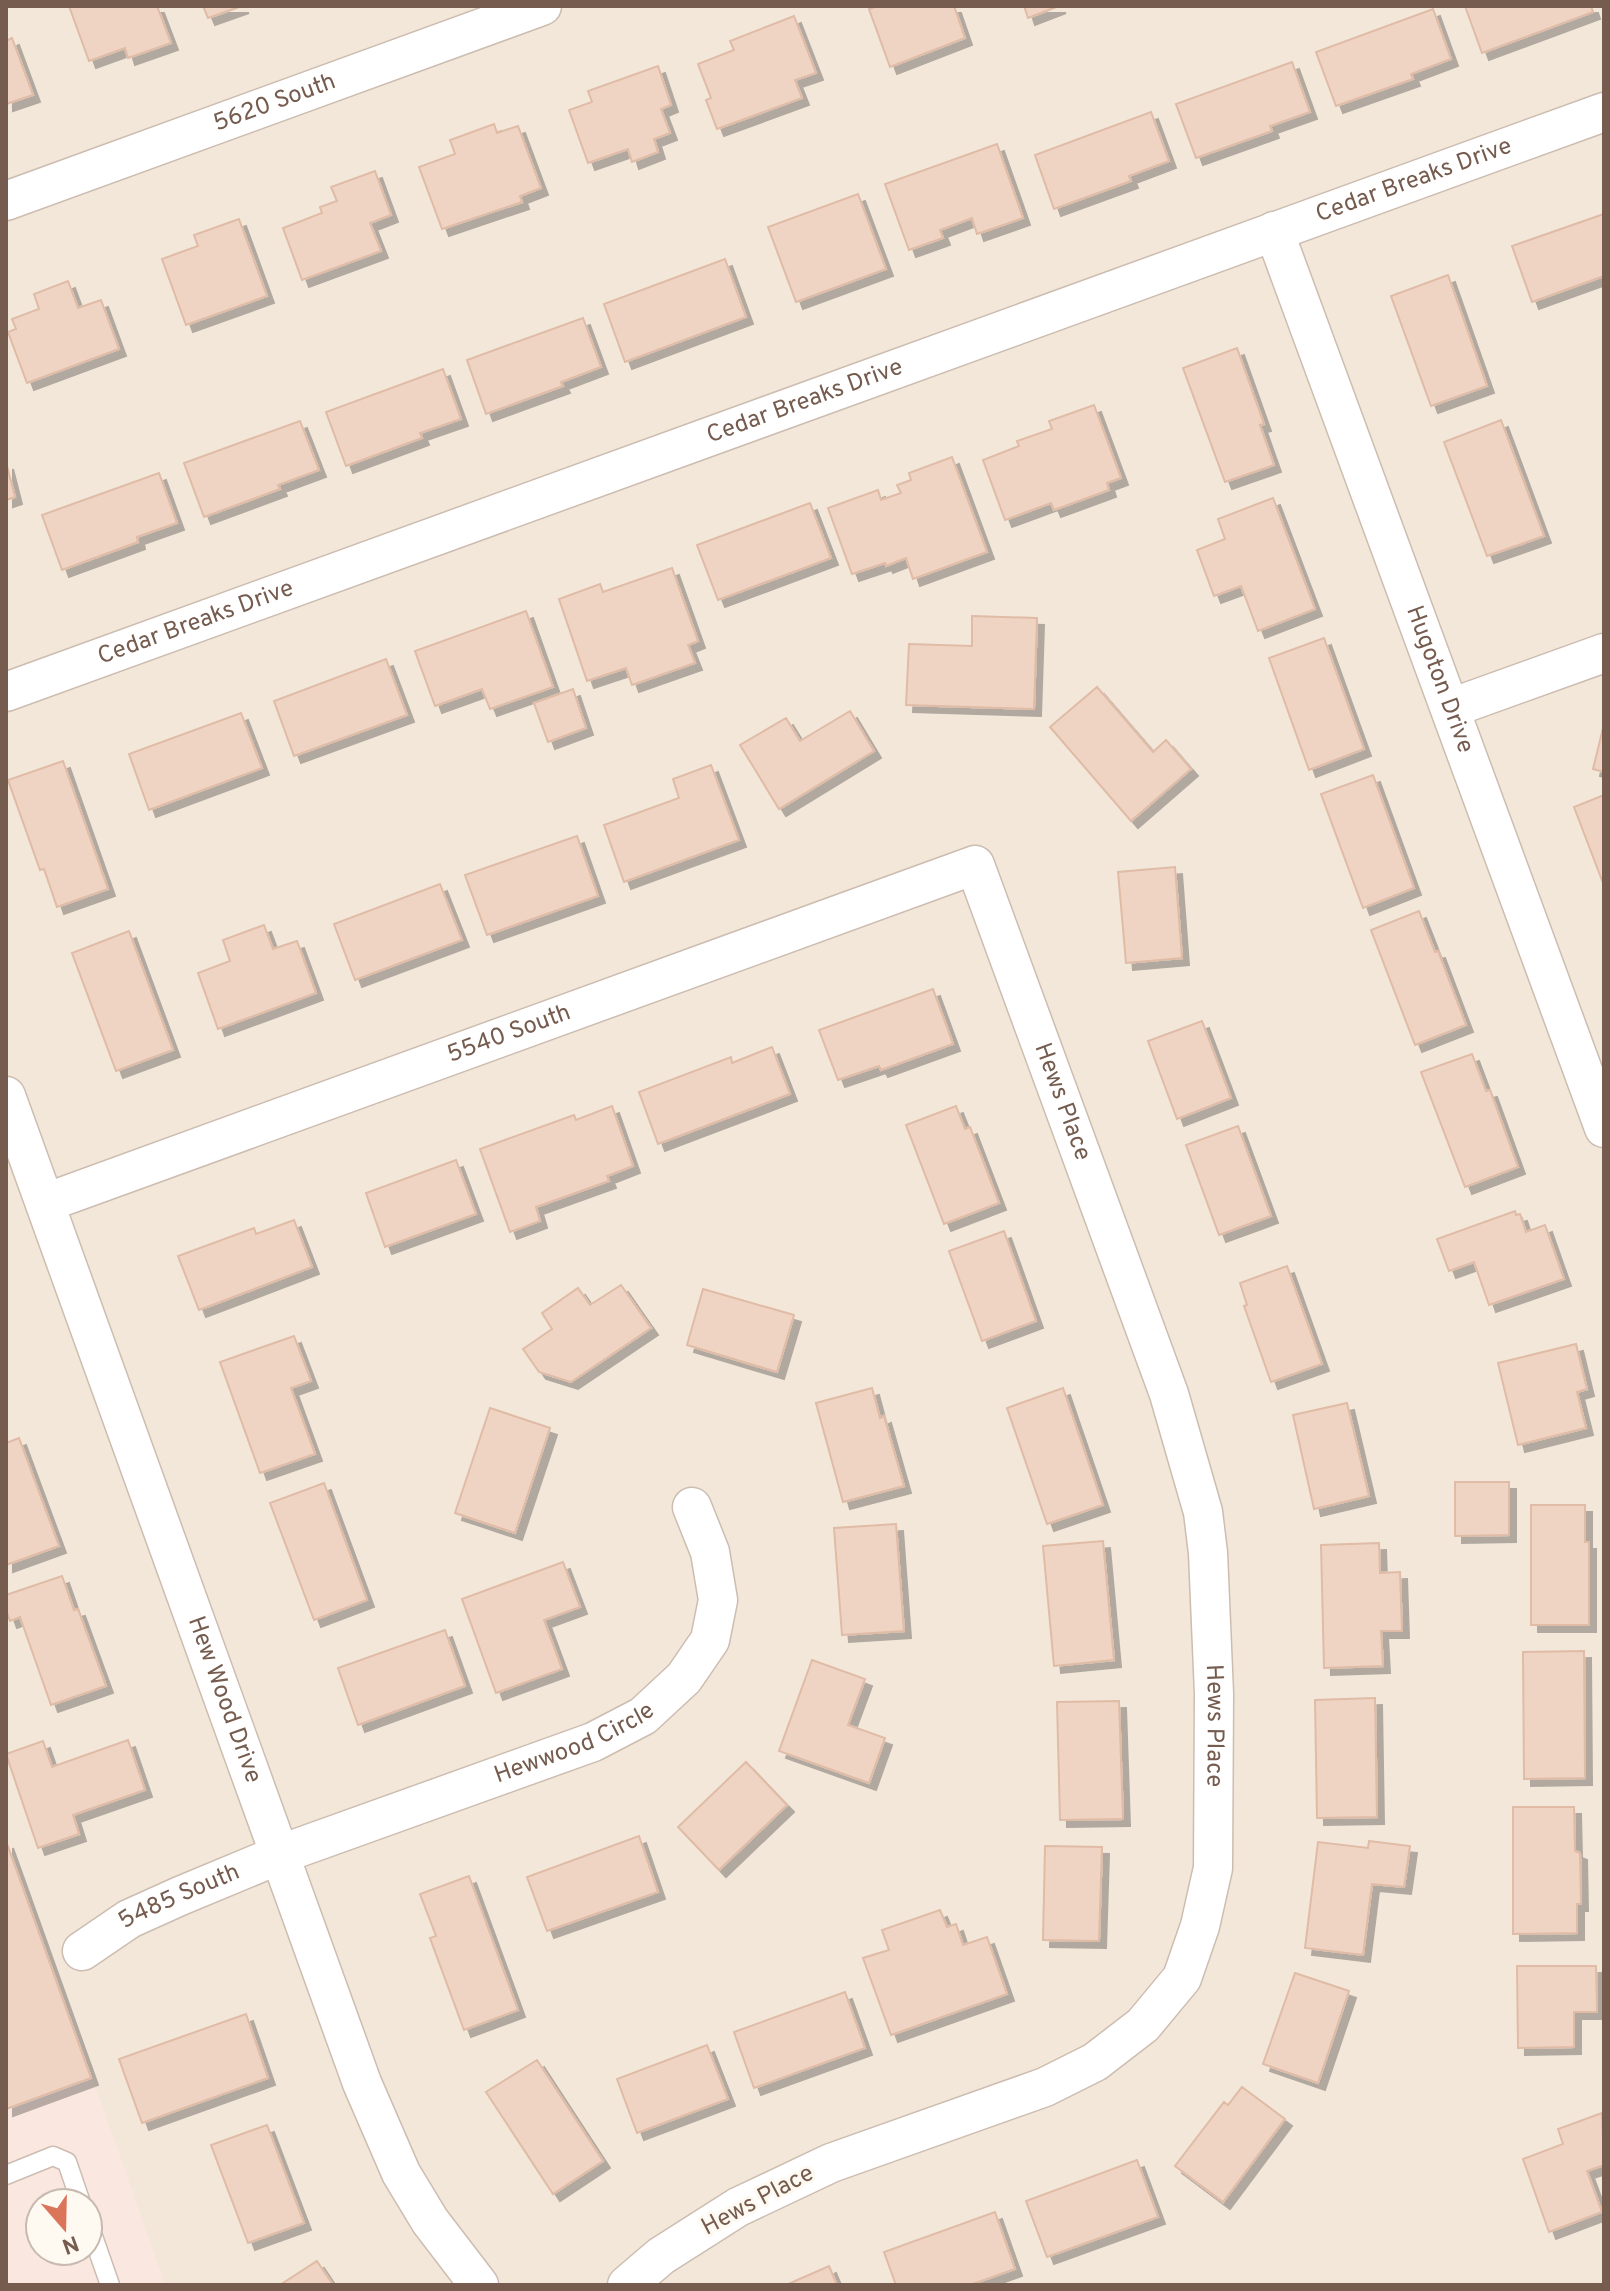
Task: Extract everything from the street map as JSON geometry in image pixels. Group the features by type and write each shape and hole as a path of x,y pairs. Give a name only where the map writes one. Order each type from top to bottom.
{"street":[{"name":"5620 South","path":"6,201 542,6"},
{"name":"Cedar Breaks Drive","path":"6,692 1604,112"},
{"name":"Hugoton Drive","path":"1274,231 1604,1128"},
{"path":"1451,708 1604,653"},
{"name":"5540 South","path":"45,1203 975,865"},
{"name":"Hews Place","path":"627,2285 661,2256 738,2207 831,2163 1045,2087 1095,2062 1143,2025 1182,1978 1200,1926 1213,1868 1214,1694 1208,1553 1203,1512 1169,1394 975,865"},
{"name":"Hew Wood Drive","path":"6,1096 362,2083 401,2173 430,2221 479,2285"},
{"name":"Hewwood Circle","path":"281,1854 593,1742 643,1716 684,1678 710,1640 718,1600 710,1552 692,1507"},
{"name":"5485 South","path":"82,1951 129,1919 281,1854"}],"lane":[{"path":"6,2175 53,2156 67,2162 76,2187"}],"shaded area":[{"path":"6,6 1604,6 1604,2285 165,2285 6,1839"},
{"path":"6,1839 121,2158 165,2285 6,2285"}],"building":[{"path":"69,6 157,6 171,43 128,58 125,48 89,61"},
{"path":"203,6 242,6 208,18"},
{"path":"877,6 954,6 965,38 890,67 869,9"},
{"path":"1024,6 1059,6 1028,18"},
{"path":"1465,6 1591,6 1593,12 1482,53"},
{"path":"1433,9 1451,59 1411,74 1413,79 1336,106 1316,52"},
{"path":"794,16 816,73 795,80 802,98 717,129 706,100 711,98 698,64 734,50 730,41"},
{"path":"12,38 33,95 6,104 6,41"},
{"path":"1292,62 1310,112 1270,126 1272,131 1196,158 1176,104"},
{"path":"658,66 671,105 661,109 670,133 654,139 658,152 632,162 628,149 588,163 569,110 592,102 588,91"},
{"path":"1151,112 1169,161 1129,176 1131,181 1054,209 1035,155"},
{"path":"494,124 497,133 518,126 541,188 520,196 522,202 442,229 419,167 455,154 450,140"},
{"path":"997,144 1023,218 977,234 972,218 940,230 943,238 909,250 885,184"},
{"path":"375,171 391,215 370,223 381,251 302,280 283,228 322,213 320,207 337,201 331,187"},
{"path":"858,194 886,269 796,302 768,227"},
{"path":"1604,214 1604,276 1532,302 1512,246"},
{"path":"239,219 267,296 186,325 162,259 198,246 194,235"},
{"path":"725,259 746,317 625,362 604,304"},
{"path":"1448,275 1487,386 1431,406 1391,296"},
{"path":"68,281 78,308 101,300 119,349 27,383 8,332 16,329 12,319 39,309 34,294"},
{"path":"583,318 601,367 561,382 563,386 486,414 467,360"},
{"path":"1237,348 1264,424 1260,425 1274,465 1225,482 1183,368"},
{"path":"443,369 461,419 420,433 422,438 346,466 326,412"},
{"path":"1094,405 1121,478 1107,483 1109,490 1054,510 1051,503 1005,520 983,460 1019,446 1017,441 1052,429 1049,421"},
{"path":"1501,420 1544,536 1487,556 1444,442"},
{"path":"300,421 319,470 278,485 280,489 204,517 184,463"},
{"path":"952,457 987,552 913,579 906,558 852,574 828,508 878,490 881,500 901,493 897,485 911,480 909,473"},
{"path":"6,462 15,497 6,500"},
{"path":"159,473 177,523 137,537 138,542 62,570 42,515"},
{"path":"1273,498 1315,609 1258,631 1241,586 1214,596 1197,550 1225,539 1218,519"},
{"path":"810,503 831,558 718,600 697,545"},
{"path":"672,568 698,641 688,645 695,663 632,685 626,668 587,681 559,599 600,584 603,592"},
{"path":"526,611 553,687 490,709 482,689 435,706 415,651"},
{"path":"972,616 1037,618 1034,709 906,705 909,644 972,646"},
{"path":"1324,638 1364,749 1309,770 1269,658"},
{"path":"386,659 407,715 294,756 274,701"},
{"path":"1097,687 1153,752 1166,740 1191,769 1131,821 1050,727"},
{"path":"573,689 586,728 548,742 534,703"},
{"path":"850,711 874,751 779,809 740,745 786,718 800,741"},
{"path":"241,713 262,768 149,810 129,754"},
{"path":"1604,724 1604,772 1593,769"},
{"path":"63,761 108,889 57,907 44,869 40,870 8,780"},
{"path":"711,765 739,840 624,882 604,825 679,798 673,779"},
{"path":"1373,775 1414,888 1363,908 1321,794"},
{"path":"1604,795 1604,883 1603,883 1574,807"},
{"path":"577,836 598,896 487,935 465,875"},
{"path":"1175,867 1182,958 1126,963 1118,872"},
{"path":"440,884 462,940 355,980 334,924"},
{"path":"1419,911 1466,1025 1415,1045 1371,930"},
{"path":"264,925 273,949 297,941 316,993 218,1029 198,973 230,961 223,940"},
{"path":"129,931 173,1050 116,1071 72,953"},
{"path":"933,989 953,1044 881,1070 879,1066 838,1080 819,1030"},
{"path":"1202,1021 1231,1098 1177,1119 1148,1041"},
{"path":"772,1047 790,1094 658,1144 639,1092 731,1057 732,1063"},
{"path":"1472,1054 1486,1091 1490,1090 1518,1167 1465,1187 1421,1072"},
{"path":"612,1106 633,1166 607,1176 609,1181 536,1207 540,1221 510,1232 480,1149 574,1115 576,1120"},
{"path":"956,1106 965,1129 970,1127 999,1203 944,1224 906,1125"},
{"path":"1238,1126 1271,1216 1219,1235 1186,1145"},
{"path":"456,1160 476,1214 385,1247 366,1193"},
{"path":"1515,1211 1516,1215 1520,1214 1526,1232 1545,1225 1564,1279 1489,1305 1474,1262 1449,1271 1437,1239"},
{"path":"294,1220 312,1267 199,1310 178,1256 254,1228 256,1234"},
{"path":"1004,1231 1036,1321 982,1341 949,1251"},
{"path":"1287,1266 1322,1364 1271,1382 1244,1306 1247,1305 1240,1283"},
{"path":"621,1285 651,1328 571,1382 539,1372 523,1349 552,1329 542,1313 578,1288 590,1305"},
{"path":"703,1289 794,1315 777,1372 687,1345"},
{"path":"294,1336 311,1381 291,1388 315,1454 260,1473 220,1362"},
{"path":"1576,1344 1587,1389 1577,1392 1586,1428 1518,1445 1498,1363"},
{"path":"872,1388 880,1418 884,1416 904,1486 843,1502 816,1403"},
{"path":"1063,1388 1103,1505 1047,1524 1007,1408"},
{"path":"1347,1403 1369,1496 1314,1509 1293,1415"},
{"path":"490,1408 550,1428 515,1533 455,1513"},
{"path":"19,1438 59,1546 6,1565 6,1443"},
{"path":"1455,1482 1509,1482 1509,1535 1455,1536"},
{"path":"324,1483 367,1600 314,1620 270,1503"},
{"path":"1531,1505 1585,1505 1585,1542 1589,1542 1589,1625 1531,1625"},
{"path":"896,1524 904,1631 842,1635 834,1528"},
{"path":"1103,1541 1114,1660 1054,1666 1043,1546"},
{"path":"1379,1543 1380,1573 1400,1572 1402,1631 1381,1631 1383,1666 1324,1668 1321,1545"},
{"path":"563,1562 580,1607 544,1620 562,1669 496,1693 462,1599"},
{"path":"62,1576 74,1610 78,1609 106,1686 51,1705 20,1617 10,1621 6,1595"},
{"path":"445,1630 465,1686 358,1725 338,1668"},
{"path":"1584,1651 1585,1778 1524,1779 1523,1652"},
{"path":"812,1660 865,1679 848,1725 885,1738 869,1783 779,1751"},
{"path":"1375,1698 1377,1817 1317,1818 1315,1700"},
{"path":"1119,1701 1123,1819 1060,1820 1057,1702"},
{"path":"128,1740 145,1790 73,1815 79,1834 38,1848 6,1754 43,1741 52,1767"},
{"path":"746,1762 787,1805 719,1870 678,1827"},
{"path":"1513,1807 1574,1807 1575,1851 1580,1853 1581,1904 1577,1904 1577,1933 1513,1934"},
{"path":"639,1836 658,1892 547,1931 527,1877"},
{"path":"6,1841 91,2078 6,2109"},
{"path":"1369,1841 1410,1846 1404,1887 1372,1884 1363,1955 1305,1948 1318,1842 1368,1848"},
{"path":"1045,1846 1102,1847 1099,1941 1043,1940"},
{"path":"469,1876 518,2010 464,2030 430,1938 436,1936 420,1894"},
{"path":"940,1910 947,1927 956,1924 963,1945 987,1937 1007,1994 891,2035 863,1958 889,1950 882,1930"},
{"path":"1517,1966 1596,1966 1597,2012 1574,2012 1574,2047 1518,2048"},
{"path":"1295,1973 1349,1991 1318,2083 1263,2064"},
{"path":"845,1992 865,2048 754,2088 734,2032"},
{"path":"246,2014 268,2078 142,2123 119,2059"},
{"path":"707,2045 728,2099 637,2133 617,2079"},
{"path":"537,2060 603,2161 553,2194 486,2092"},
{"path":"1242,2087 1285,2119 1223,2202 1175,2166 1224,2102 1228,2105"},
{"path":"1602,2113 1604,2165 1587,2171 1602,2212 1549,2232 1523,2159 1563,2144 1558,2129"},
{"path":"267,2125 304,2223 248,2243 211,2145"},
{"path":"1137,2160 1158,2217 1047,2257 1026,2201"},
{"path":"995,2212 1015,2269 970,2285 896,2285 884,2252"},
{"path":"317,2261 333,2285 280,2285"},
{"path":"829,2266 837,2285 786,2285"}]}
